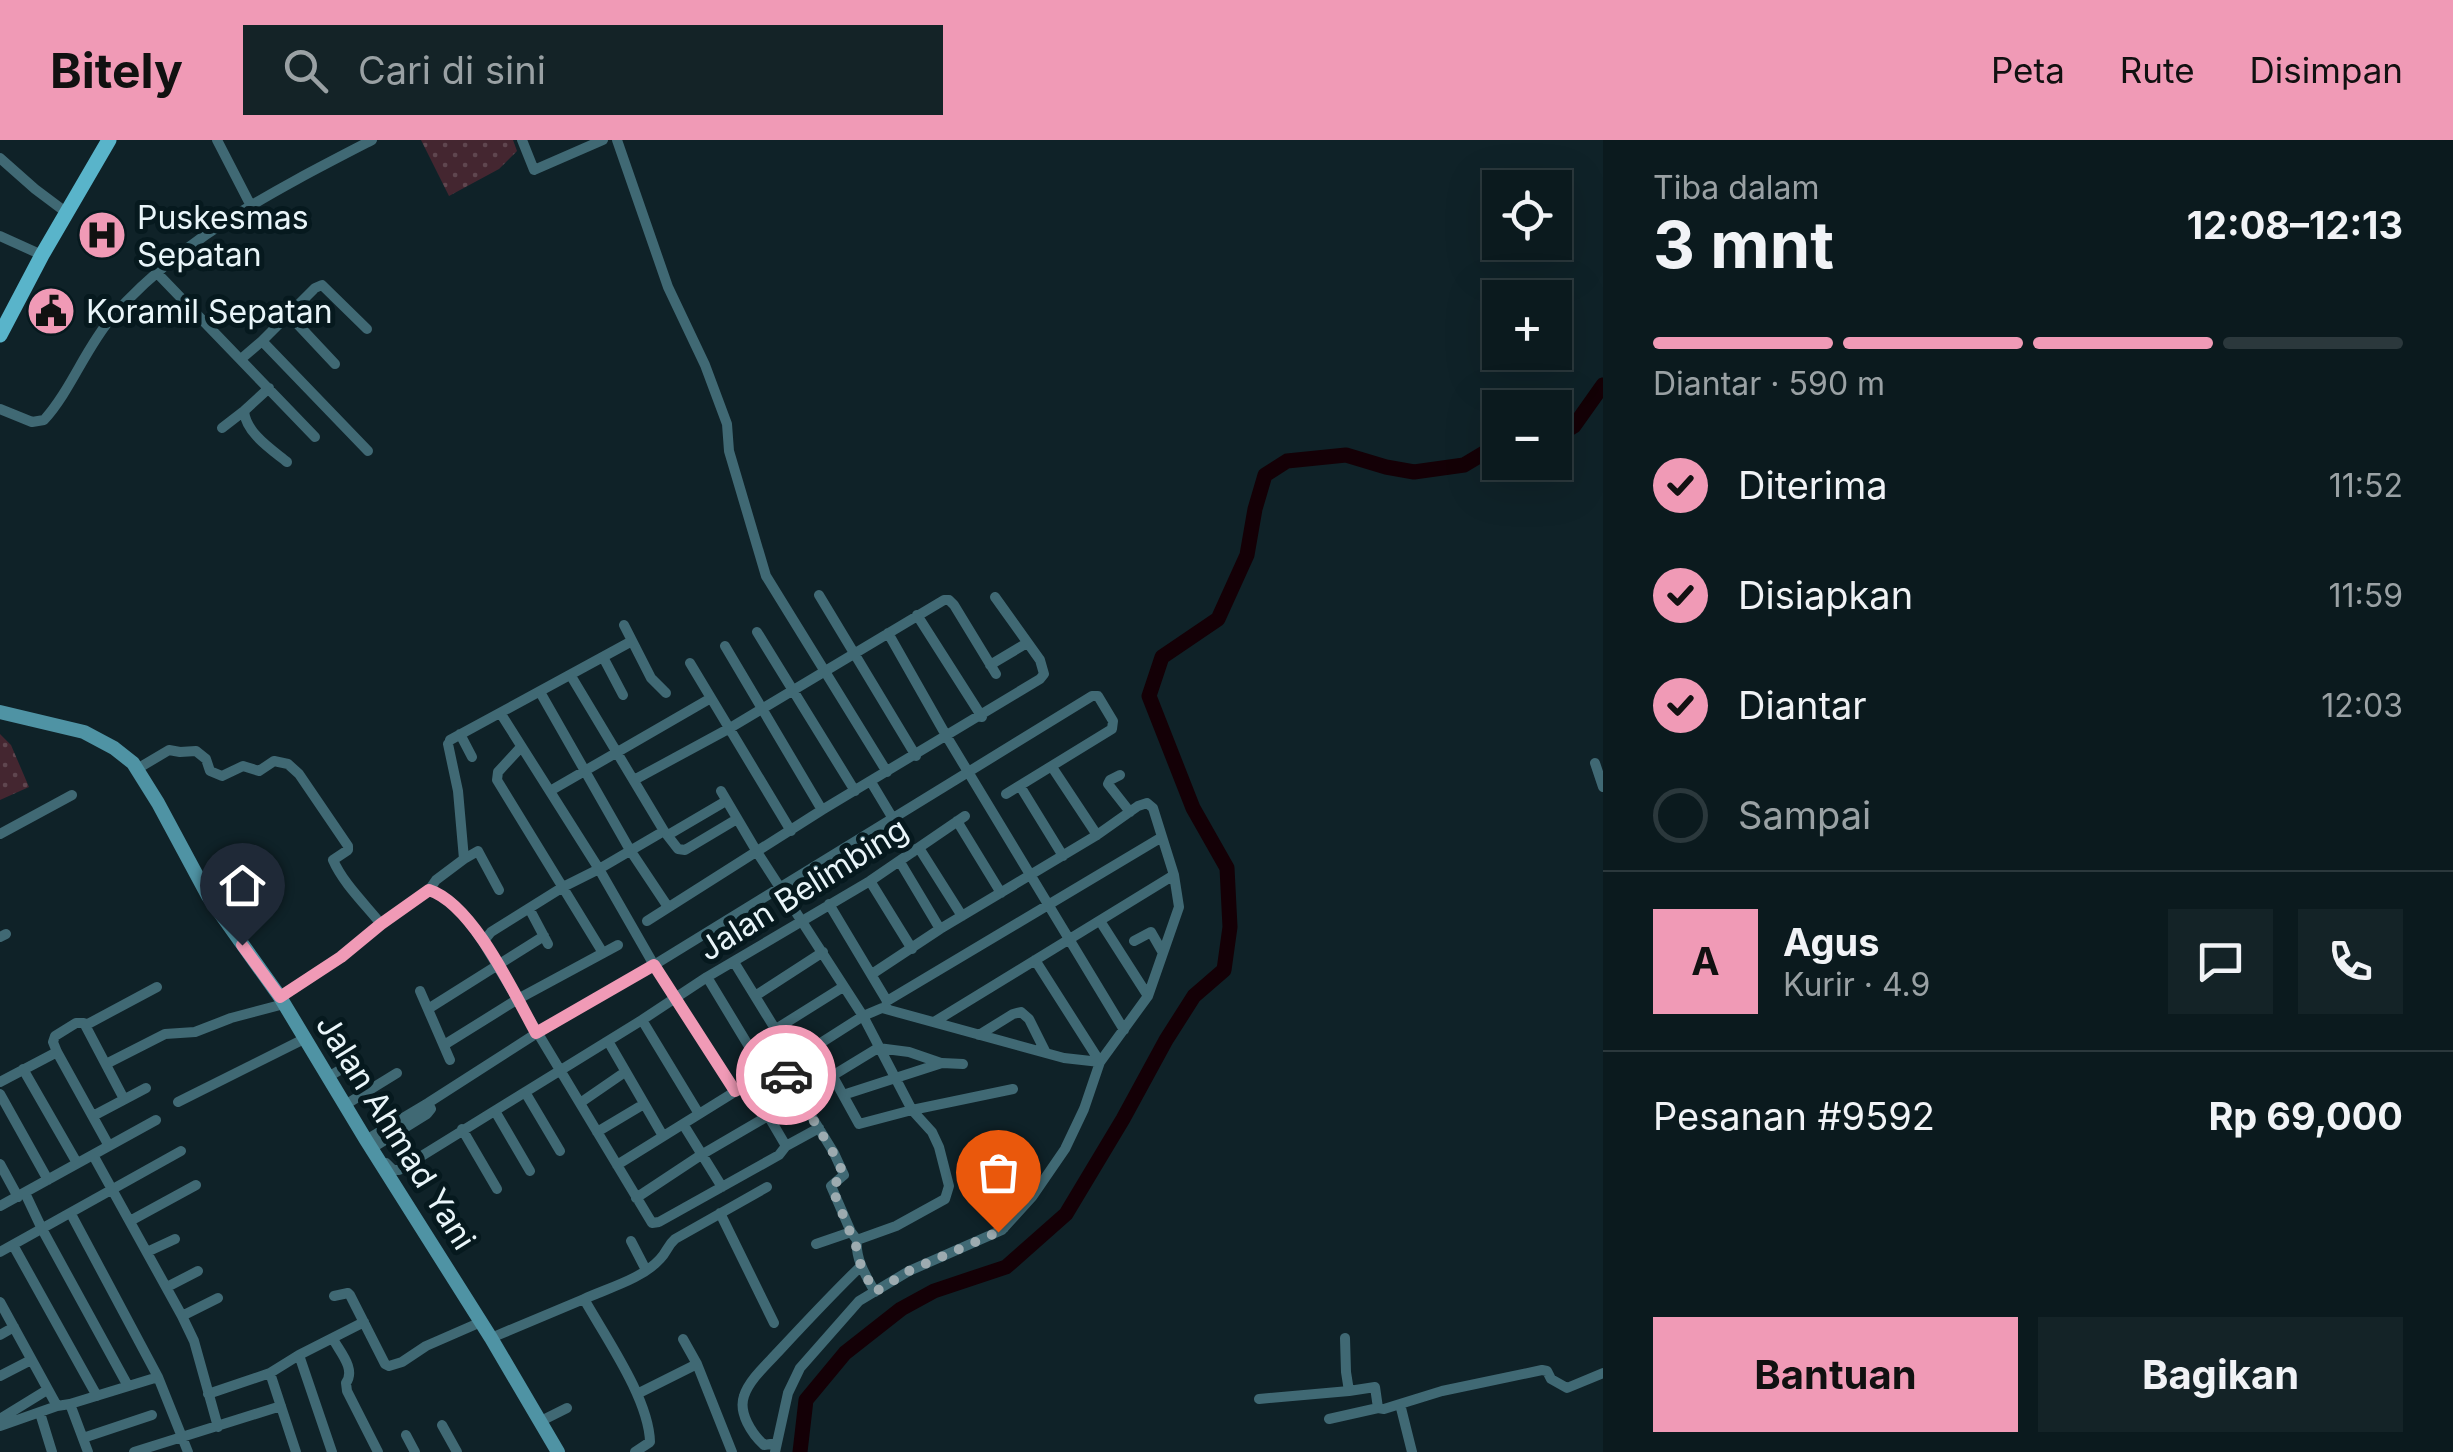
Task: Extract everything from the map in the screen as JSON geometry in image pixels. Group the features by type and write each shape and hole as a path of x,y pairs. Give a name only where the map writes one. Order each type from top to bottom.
{"main road":[{"path":"0,335 6,310 109,140"}],"street":[{"path":"217,140 250,204"},
{"path":"0,409 32,422 44,420 101,331 158,274 250,204 356,144 372,140"},
{"path":"522,140 534,170 604,140"},
{"path":"617,140 668,287 705,365 727,424 730,451 766,576 888,772"},
{"path":"0,158 5,169 66,213"},
{"path":"0,236 42,255"},
{"path":"158,274 315,437"},
{"path":"240,358 322,285 368,329"},
{"path":"289,315 335,364"},
{"path":"262,341 368,451"},
{"path":"222,428 269,388"},
{"path":"244,411 245,421 286,462"},
{"path":"819,595 916,756"},
{"path":"647,921 822,810 1032,686 1044,674 1040,660 996,597"},
{"path":"634,780 761,710 943,600 950,600 993,669 1027,642"},
{"path":"917,615 982,716"},
{"path":"624,626 651,678 666,693"},
{"path":"757,632 855,791"},
{"path":"888,634 1124,1030"},
{"path":"453,740 632,641"},
{"path":"725,646 822,810"},
{"path":"603,658 624,696"},
{"path":"690,663 792,831"},
{"path":"571,676 678,849 685,850 737,819"},
{"path":"540,692 630,850 668,907"},
{"path":"372,1140 536,1033 1096,695 1114,727 1006,794"},
{"path":"550,790 711,698"},
{"name":"Jalan Ahmad Yani","path":"0,712 84,732 133,762 208,896 372,1140 558,1452"},
{"path":"501,714 735,1091"},
{"path":"453,740 472,757"},
{"path":"453,740 464,858"},
{"path":"521,746 498,772 497,780 603,953"},
{"path":"137,769 169,750 202,754 210,771 222,776 243,766 260,771 274,762 288,764 348,846 333,860 334,864 381,924"},
{"path":"1595,763 1603,787"},
{"path":"1052,766 1097,836"},
{"path":"1120,774 1108,784 1130,812"},
{"path":"870,782 962,916"},
{"path":"1020,786 1063,856"},
{"path":"0,834 72,795"},
{"path":"483,942 491,932 563,887 666,833 724,796 862,1016 912,1110 930,1127 946,1171 948,1194 941,1202 896,1226 816,1244"},
{"path":"860,1266 761,1371 744,1395 752,1434 764,1444 776,1447 788,1393 800,1368 859,1302 909,1271 1004,1228 1032,1198 1066,1149 1100,1062 1148,996 1179,907 1174,874 1151,805 1130,812 872,974"},
{"name":"Jalan Belimbing","path":"372,1140 396,1170 870,881 961,819 1000,894"},
{"path":"617,1165 749,1082 816,1046 1162,837"},
{"path":"106,1064 164,1034 195,1032 282,1001 478,851 499,890"},
{"path":"208,896 262,860"},
{"path":"900,862 940,929"},
{"path":"934,1022 1174,874"},
{"path":"870,881 912,949"},
{"path":"429,890 446,897 462,911 483,942 649,1220 654,1223 722,1187 819,1128"},
{"path":"829,904 886,1004 979,1035 1072,1059 1100,1062"},
{"path":"428,1009 497,964 546,940 530,910"},
{"path":"1100,920 1148,996"},
{"path":"1134,941 1151,932 1163,953"},
{"path":"444,1045 518,999 618,946"},
{"path":"755,996 823,952"},
{"path":"1035,960 1100,1062"},
{"path":"734,962 793,1058"},
{"path":"707,977 765,1073"},
{"path":"86,1026 158,987"},
{"path":"776,1029 843,988"},
{"path":"420,991 450,1060"},
{"path":"979,1035 1021,1012 1044,1051"},
{"path":"642,1020 699,1114"},
{"path":"109,1146 56,1052 55,1036 82,1022 124,1099"},
{"path":"178,1102 306,1038"},
{"path":"608,1040 663,1136"},
{"path":"816,1046 859,1124 1012,1089"},
{"path":"832,1076 878,1048 909,1052 942,1064"},
{"path":"0,1082 56,1052"},
{"path":"328,1077 357,1060"},
{"path":"843,1096 942,1064 963,1064"},
{"path":"780,1066 844,1175 831,1186 854,1236 860,1266 875,1292"},
{"path":"23,1069 77,1164"},
{"path":"580,1103 625,1072"},
{"path":"345,1105 397,1073"},
{"path":"749,1082 786,1146"},
{"path":"92,1116 146,1088"},
{"path":"525,1092 560,1151"},
{"path":"0,1094 48,1180"},
{"path":"597,1132 644,1104"},
{"path":"495,1111 530,1171"},
{"path":"636,1198 768,1116"},
{"path":"0,1206 156,1120"},
{"path":"683,1124 722,1187"},
{"path":"462,1129 497,1190"},
{"path":"0,1252 181,1150"},
{"path":"93,1155 194,1342 218,1427"},
{"path":"0,1164 42,1230 128,1386"},
{"path":"130,1221 196,1185"},
{"path":"491,1338 646,1270 661,1258 669,1244 766,1187"},
{"path":"986,1194 1004,1228"},
{"path":"720,1213 774,1323"},
{"path":"71,1214 158,1376 188,1452"},
{"path":"147,1252 175,1239"},
{"path":"630,1241 646,1270"},
{"path":"13,1245 96,1396"},
{"path":"167,1287 198,1271"},
{"path":"334,1296 348,1293 388,1366 481,1322"},
{"path":"182,1316 218,1298"},
{"path":"584,1299 637,1394 651,1439 635,1452"},
{"path":"0,1302 56,1406"},
{"path":"208,1394 270,1373 364,1322"},
{"path":"0,1335 14,1327"},
{"path":"1344,1338 1349,1390"},
{"path":"332,1339 350,1370 346,1386 375,1452"},
{"path":"683,1339 732,1452"},
{"path":"299,1355 332,1452"},
{"path":"0,1376 31,1360"},
{"path":"637,1394 696,1364"},
{"path":"1329,1419 1542,1370 1567,1388 1603,1374"},
{"path":"270,1373 296,1452"},
{"path":"0,1423 158,1376"},
{"path":"1259,1399 1375,1388 1378,1408"},
{"path":"0,1423 47,1390"},
{"path":"70,1404 88,1452"},
{"path":"1400,1404 1412,1452"},
{"path":"134,1452 281,1406"},
{"path":"541,1421 567,1408"},
{"path":"40,1413 48,1451"},
{"path":"83,1438 152,1415"},
{"path":"442,1425 457,1452"},
{"path":"406,1435 415,1452"}],"shaded area":[{"path":"421,140 513,140 517,151 499,169 449,196"},
{"path":"0,734 11,745 29,787 0,800"}],"waterway":[{"path":"1572,427 1603,385"},
{"path":"800,1452 806,1400 845,1353 901,1309 934,1291 1006,1267 1066,1214 1194,996 1224,970 1230,927 1227,868 1193,808 1149,696 1162,657 1218,619 1247,555 1265,475 1287,461 1346,455 1414,472 1464,465 1482,454"}],"way so far":[{"path":"786,1075 844,1175 832,1188 856,1240 860,1266 875,1292 909,1271 998,1232"}],"place":[{"name":"Puskesmas Sepatan","path":"102,235"},
{"name":"Koramil Sepatan","path":"51,311"}],"route":[{"path":"242,945 280,997 341,957 429,890 438,892 462,911 536,1033 654,965 735,1091 780,1066 786,1075"}]}
